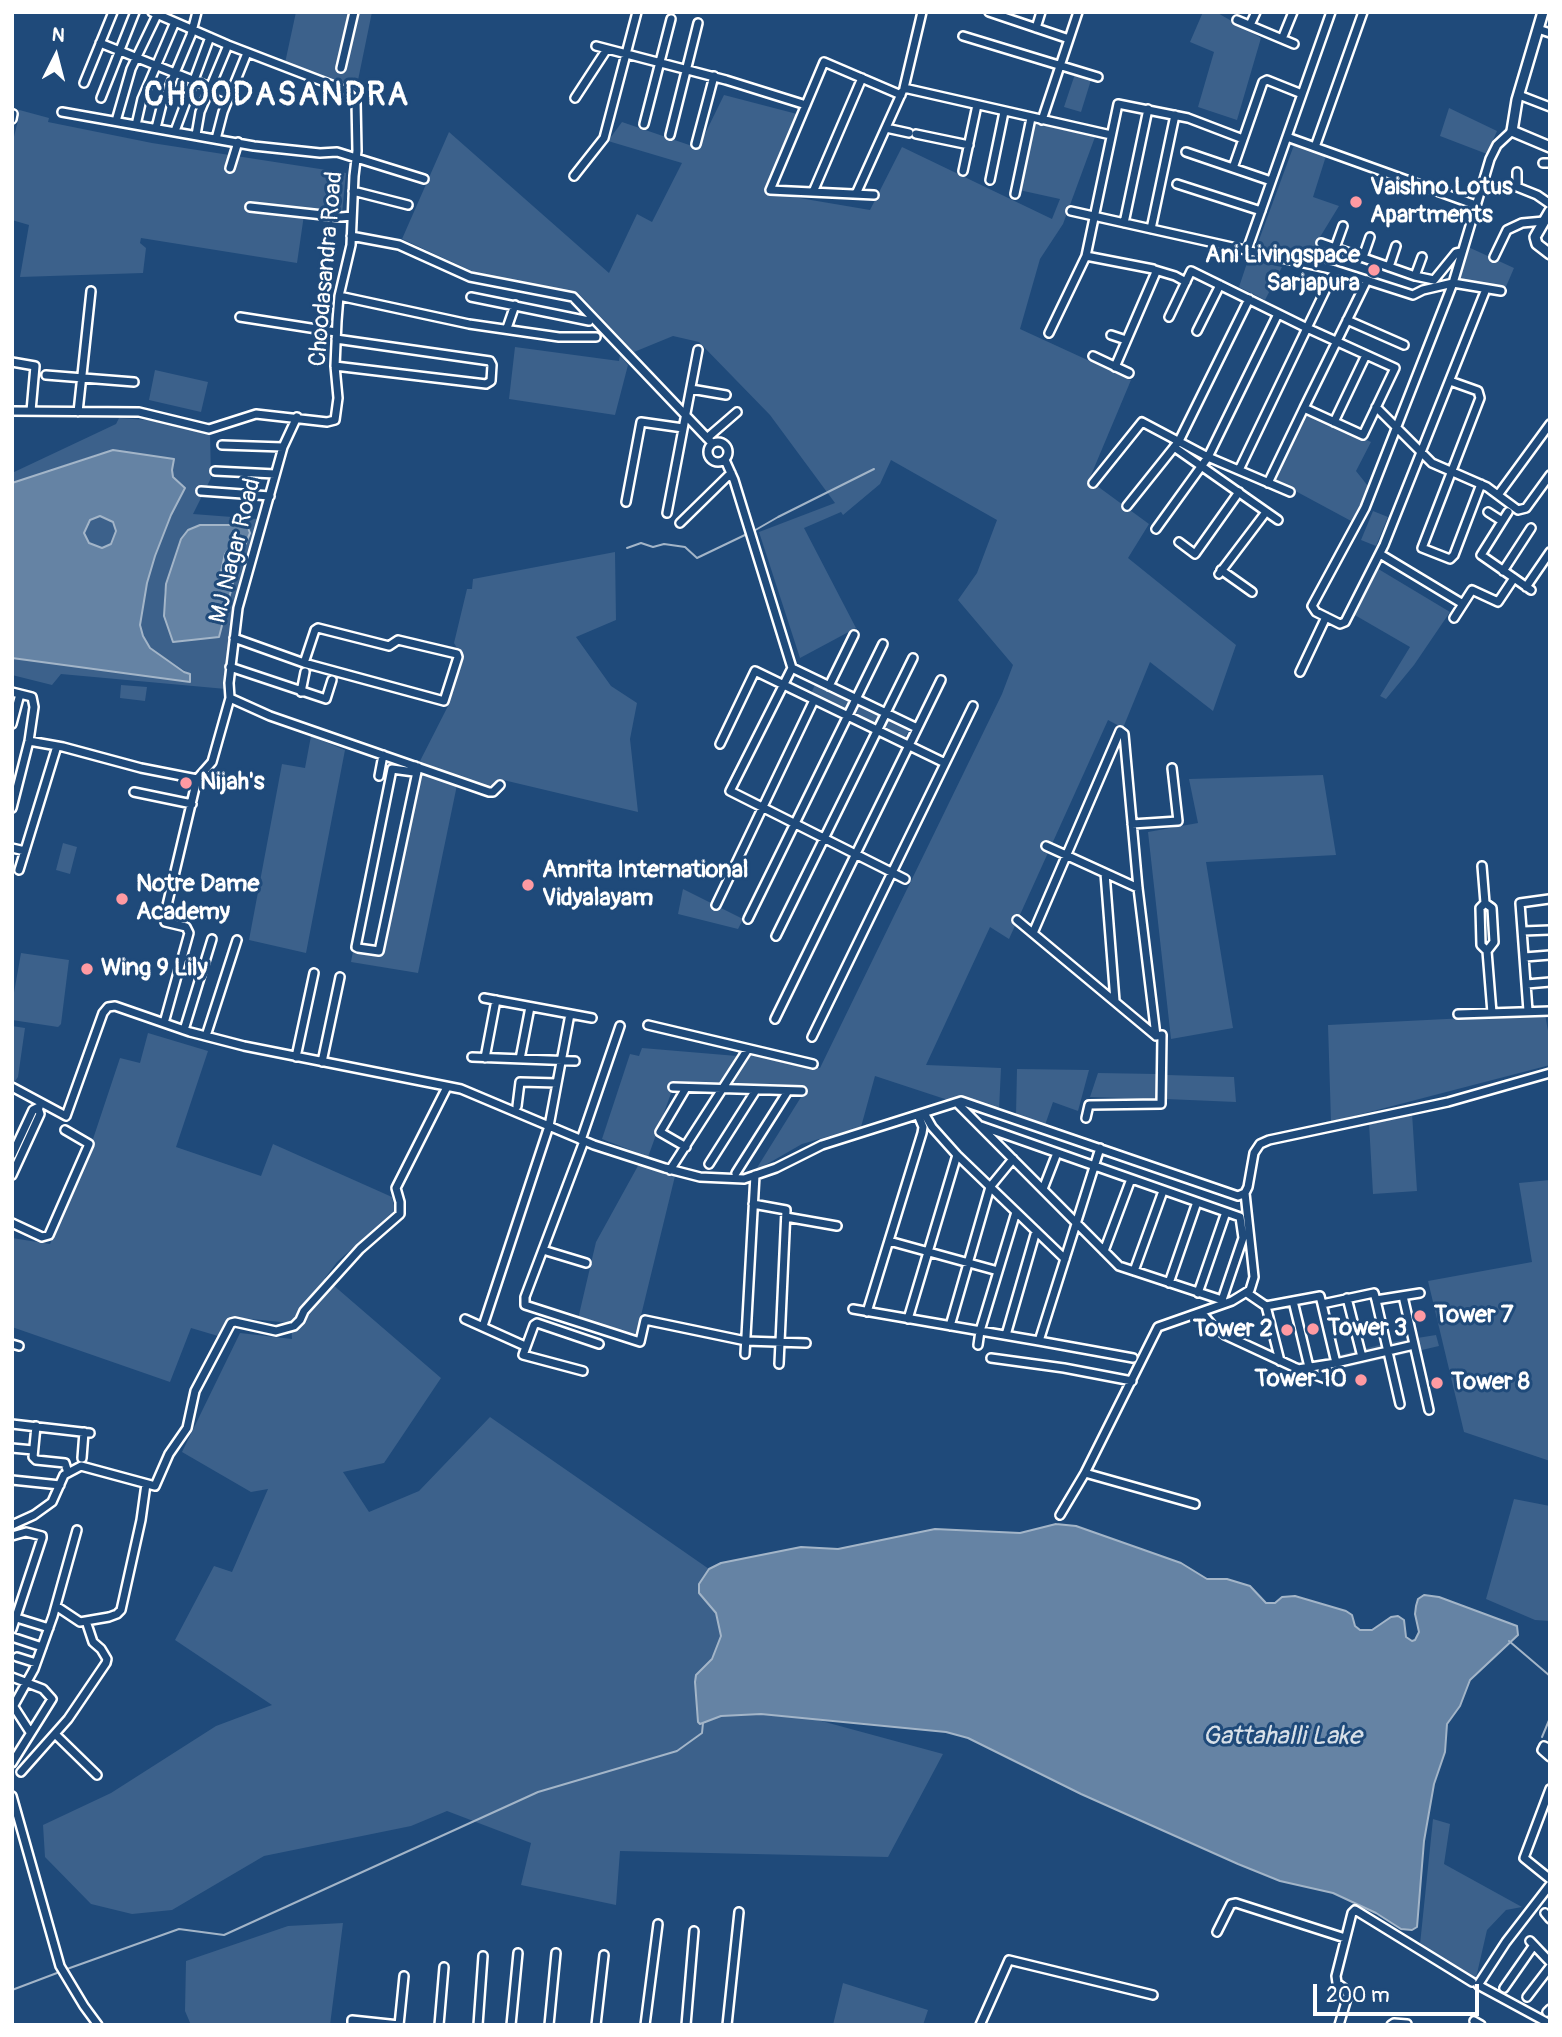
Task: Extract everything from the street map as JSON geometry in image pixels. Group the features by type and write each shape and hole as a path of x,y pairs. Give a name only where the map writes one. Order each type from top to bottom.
{"main road":[{"path":"1545,15 1538,29 1519,95 1512,131 1550,147"},
{"path":"1548,212 1535,233 1535,240 1550,254"}],"street":[{"path":"84,83 113,12"},
{"path":"101,98 135,12"},
{"path":"156,128 162,104 176,74 197,12"},
{"path":"341,68 354,12"},
{"path":"574,176 604,138 637,12"},
{"path":"856,194 902,91 922,12"},
{"path":"989,12 1006,15 1069,39"},
{"path":"1036,28 1041,12"},
{"path":"1042,120 1078,12"},
{"path":"1250,25 1256,12"},
{"path":"1282,39 1293,12"},
{"path":"1247,250 1331,12"},
{"path":"1315,147 1363,12"},
{"path":"116,121 121,97 155,13"},
{"name":"Choodasandra Road","path":"12,411 31,408 78,412 139,412 209,429 256,414 327,422 335,420 338,398 336,335 339,296 351,236 358,122 356,101 345,90 228,46 155,13"},
{"path":"644,124 671,19"},
{"path":"1237,20 1294,44"},
{"path":"136,125 142,99 175,22"},
{"path":"670,135 698,23"},
{"path":"1538,29 1550,33"},
{"path":"963,36 1098,77"},
{"path":"175,131 210,37"},
{"path":"100,43 230,95"},
{"path":"196,135 200,112 228,46"},
{"path":"596,46 713,76 806,105"},
{"path":"575,97 607,48"},
{"path":"216,139 223,112 247,53"},
{"path":"874,195 770,190 824,62 902,91 1111,135"},
{"path":"696,144 713,76"},
{"path":"813,192 862,78"},
{"path":"1233,168 1265,80 1302,94"},
{"path":"1519,95 1550,107"},
{"path":"1049,333 1086,256 1118,104 1175,115 1243,139"},
{"path":"963,171 977,105"},
{"path":"1124,223 1148,109"},
{"path":"62,112 298,151 337,152 424,179"},
{"path":"990,180 1004,112"},
{"path":"1151,229 1175,115"},
{"path":"1015,194 1031,118"},
{"path":"886,128 968,145"},
{"path":"1486,289 1380,554 1345,622 1340,624 1316,612 1312,606 1365,508 1453,284 1494,152 1497,145 1512,131"},
{"path":"1287,137 1476,205"},
{"path":"230,168 238,142"},
{"path":"1186,152 1271,181"},
{"path":"1494,257 1511,228 1548,212 1537,195 1517,187 1517,172"},
{"path":"1177,184 1261,211"},
{"path":"353,191 408,205"},
{"path":"250,207 352,216"},
{"path":"1071,211 1335,270 1413,295 1423,290 1453,284 1502,291"},
{"path":"1335,248 1343,226"},
{"path":"351,236 399,244 470,277 573,298 710,441 721,442 726,446 728,454 725,460 718,462 711,459 708,451 710,441 737,411"},
{"path":"1363,257 1370,237"},
{"path":"1321,243 1415,276 1434,280 1456,253 1461,252"},
{"path":"1389,267 1396,246"},
{"path":"1086,256 1175,275 1186,282"},
{"path":"1415,276 1422,257"},
{"path":"1115,367 1155,270"},
{"path":"1238,470 1335,270"},
{"path":"1169,317 1191,271 1395,369 1363,435 1304,408"},
{"path":"1268,483 1367,281"},
{"path":"1198,331 1220,285"},
{"path":"78,412 91,291"},
{"path":"339,296 469,324 559,337 596,337"},
{"path":"471,297 589,321"},
{"path":"1127,506 1176,444 1249,299"},
{"path":"507,328 515,305"},
{"path":"1156,529 1208,457 1278,314"},
{"path":"240,317 491,361 492,365 491,381 486,384 335,366"},
{"path":"1347,320 1404,345"},
{"path":"1111,335 1126,340"},
{"path":"667,513 698,351"},
{"path":"1334,422 1366,355"},
{"path":"1093,356 1129,373"},
{"path":"12,362 35,366 31,408"},
{"path":"46,375 134,382"},
{"path":"1450,381 1478,391 1480,395 1422,548 1450,559 1454,555 1481,484"},
{"path":"691,389 726,395"},
{"path":"1376,407 1432,463 1481,484 1518,510 1526,508 1550,475"},
{"name":"MJ Nagar Road","path":"197,779 212,762 230,698 230,667 238,608 283,447 298,417"},
{"path":"626,502 641,422 683,428"},
{"path":"1093,483 1142,422 1278,520"},
{"path":"1498,495 1550,424"},
{"path":"1176,444 1290,492"},
{"path":"222,445 283,447"},
{"path":"725,460 792,668 730,791 905,878"},
{"path":"215,471 275,474"},
{"path":"680,523 731,472"},
{"path":"201,491 270,496"},
{"path":"1179,542 1195,554 1239,492"},
{"path":"1252,592 1220,572 1266,512"},
{"path":"1488,512 1502,521"},
{"path":"1508,512 1481,555 1529,589 1550,552"},
{"path":"1503,570 1531,528"},
{"path":"1380,554 1463,604"},
{"path":"1454,618 1472,590 1499,602 1514,578"},
{"path":"1300,671 1326,617"},
{"path":"234,638 304,663 444,701 458,657 457,654 398,640 389,646 318,628 304,663"},
{"path":"828,686 853,635"},
{"path":"748,919 883,644"},
{"path":"776,936 913,658"},
{"path":"230,667 326,699 332,680"},
{"path":"792,668 917,728"},
{"path":"720,744 755,671 946,763"},
{"path":"301,692 305,672"},
{"path":"775,1019 941,680"},
{"path":"12,724 16,693 32,697 34,701 29,741 12,808"},
{"path":"230,698 270,716 416,769 489,792 494,792 500,785"},
{"path":"716,905 814,700"},
{"path":"812,1037 973,706"},
{"path":"1033,933 1120,732 1124,734 1138,888 1156,1036"},
{"path":"29,741 125,765 197,779 164,918 165,922 186,927 189,933 164,1023"},
{"path":"19,870 57,746"},
{"path":"379,776 383,755"},
{"path":"1132,824 1178,821 1171,768"},
{"path":"392,769 416,769 379,951 358,948 356,947 392,769"},
{"path":"134,792 192,804"},
{"path":"1046,846 1138,888"},
{"path":"12,848 25,851"},
{"path":"1482,866 1485,903 1480,908 1481,933 1483,949 1488,951"},
{"path":"1105,873 1115,1002"},
{"path":"1528,1011 1520,903 1549,899"},
{"path":"1485,903 1492,908 1494,942 1488,951 1492,1013"},
{"path":"1017,920 1156,1036 1162,1035 1161,1104 1089,1105 1086,1118"},
{"path":"1523,931 1550,930"},
{"path":"184,1030 212,939"},
{"path":"206,1036 237,940"},
{"path":"1525,957 1550,955"},
{"path":"296,1057 314,973"},
{"path":"322,1062 340,976"},
{"path":"1527,984 1550,982"},
{"path":"484,998 592,1018"},
{"path":"485,1058 496,1000"},
{"path":"12,1087 39,1106 66,1116 103,1013 108,1007 115,1006 206,1036 467,1091 583,1140 670,1170 700,1177 744,1179 776,1168 822,1145 961,1101 1221,1191 1238,1196 1245,1193"},
{"path":"520,1059 530,1006"},
{"path":"1458,1014 1550,1011"},
{"path":"483,1326 549,1126 570,1014"},
{"path":"648,1025 813,1064"},
{"path":"620,1026 583,1140 525,1297 525,1305 640,1342 645,1320 746,1340 806,1343"},
{"path":"670,1170 748,1049"},
{"path":"472,1057 575,1061"},
{"path":"1249,1295 1254,1277 1245,1193 1254,1153 1260,1144 1448,1102 1550,1073"},
{"path":"517,1106 520,1082 557,1083"},
{"path":"12,1525 52,1503 64,1475 81,1466 155,1486 169,1454 187,1428 195,1391 231,1323 276,1331 294,1326 300,1321 304,1311 360,1249 400,1214 396,1188 447,1087"},
{"path":"673,1087 802,1091"},
{"path":"686,1087 660,1132 686,1147"},
{"path":"709,1164 756,1090"},
{"path":"736,1173 788,1091"},
{"path":"959,1105 1119,1266 1222,1300 1242,1238 1240,1217 981,1126"},
{"path":"12,1155 33,1110 39,1106"},
{"path":"12,1175 40,1114 39,1106"},
{"path":"921,1114 957,1155 1065,1259"},
{"path":"867,1312 922,1133 921,1114"},
{"path":"12,1223 42,1237 50,1235 89,1143 65,1130"},
{"path":"1039,1341 1100,1149"},
{"path":"1043,1189 1057,1153"},
{"path":"908,1319 957,1155"},
{"path":"950,1326 990,1187 1013,1159"},
{"path":"745,1354 755,1175"},
{"path":"1104,1251 1131,1180"},
{"path":"1134,1271 1163,1191"},
{"path":"1169,1283 1197,1202"},
{"path":"753,1204 786,1210 779,1364"},
{"path":"978,1345 1016,1212"},
{"path":"1198,1293 1226,1212"},
{"path":"786,1217 837,1226"},
{"path":"1006,1335 1036,1231"},
{"path":"889,1241 998,1271"},
{"path":"543,1250 586,1263"},
{"path":"1322,1304 1374,1293 1400,1404"},
{"path":"1376,1300 1420,1293"},
{"path":"1249,1295 1266,1306 1280,1361"},
{"path":"1060,1515 1085,1473 1160,1326 1249,1295"},
{"path":"1266,1306 1320,1296 1336,1363"},
{"path":"1403,1296 1429,1410"},
{"path":"1347,1298 1362,1357"},
{"path":"1293,1301 1309,1367"},
{"path":"853,1309 1133,1358"},
{"path":"1201,1312 1225,1335 1298,1369 1331,1381"},
{"path":"465,1319 526,1346"},
{"path":"583,1371 523,1355 534,1325 599,1344"},
{"path":"1298,1369 1414,1345"},
{"path":"991,1359 1064,1368 1132,1381"},
{"path":"12,1424 87,1433 82,1458"},
{"path":"36,1426 33,1457 36,1460 65,1463 68,1473"},
{"path":"12,1448 33,1450"},
{"path":"1085,1473 1195,1504"},
{"path":"12,1480 60,1485"},
{"path":"56,1606 80,1622 109,1617 121,1610 146,1484"},
{"path":"22,1521 26,1532"},
{"path":"30,1732 13,1705 36,1663 49,1628 77,1530"},
{"path":"12,1536 26,1532 42,1536 12,1629"},
{"path":"20,1619 49,1628"},
{"path":"20,1772 68,1719 106,1663 107,1659 101,1649 93,1642 86,1621"},
{"path":"12,1637 42,1647"},
{"path":"18,1657 36,1663"},
{"path":"12,1677 43,1689 52,1699 12,1763"},
{"path":"55,1734 97,1775"},
{"path":"1550,1749 1544,1746 1542,1749 1550,1757"},
{"path":"1550,1790 1524,1858 1550,1878"},
{"path":"12,1796 60,1966 98,2025"},
{"path":"1550,1885 1506,1942 1479,1985 1550,2024"},
{"path":"1217,1932 1231,1904 1236,1903 1345,1938"},
{"path":"1340,2024 1348,1995 1337,1983 1336,1976 1352,1913 1358,1911 1415,1949 1472,1982"},
{"path":"727,2025 739,1912"},
{"path":"645,2025 658,1924"},
{"path":"686,2025 694,1931"},
{"path":"1504,1988 1532,1943 1550,1965 1528,1997"},
{"path":"511,2025 518,1953"},
{"path":"549,2025 556,1953"},
{"path":"596,2025 604,1955"},
{"path":"478,2025 484,1956"},
{"path":"980,2025 1009,1960 1153,1995"},
{"path":"439,2025 444,1967"},
{"path":"352,2025 352,2020 399,2025 404,1976"},
{"path":"1528,2025 1534,2015"},
{"path":"1391,2025 1407,2024"}],"shaded area":[{"path":"296,12 372,12 356,90 285,63"},
{"path":"1203,12 1216,12 1261,38 1237,120 1198,107 1214,52 1190,42"},
{"path":"1075,74 1091,80 1081,112 1064,107"},
{"path":"724,95 797,114 764,192 870,210 902,147 1052,219 1060,199 1019,190 1033,122 1095,137 1063,224 1040,259 1020,329 1131,380 1089,480 1149,524 1128,558 1236,645 1213,711 1150,662 1123,728 1108,720 1009,939 990,927 926,1065 1001,1068 999,1110 960,1096 951,1101 875,1076 861,1127 802,1144 755,1171 806,1089 729,1087 751,1053 820,1068 1002,694 1013,665 958,600 977,573 997,520 891,460 880,484 843,515 841,512 804,528 856,628 800,658 759,532 835,503 770,415 699,342 673,336 634,352 578,293 476,273 402,239 449,132 609,273 637,214 652,222 682,163 608,141 622,122 698,148"},
{"path":"12,108 49,118 48,122 152,143 346,173 342,214 305,208 297,263 141,238 140,243 146,248 143,273 20,277 29,225 12,220 12,145 19,116 12,114"},
{"path":"1449,108 1497,131 1487,154 1440,136"},
{"path":"1294,145 1326,156 1313,197 1339,206 1309,255 1256,248"},
{"path":"1466,246 1514,268 1505,289 1459,281 1463,249"},
{"path":"1248,260 1282,267 1265,300 1239,287"},
{"path":"515,347 619,361 620,355 628,365 615,415 509,399"},
{"path":"155,370 208,382 201,412 149,400"},
{"path":"1307,412 1371,442 1356,471 1368,486 1353,522 1275,480"},
{"path":"119,418 147,420 210,432 211,478 193,514 258,519 240,585 229,644 226,689 61,674 52,685 12,675 12,658 191,681 191,675 150,648 140,625 155,556 185,488 173,477 174,459 101,453 12,483 12,473 116,424","holes":["200,525 242,525 248,528 250,533 243,550 227,551 221,572 233,583 173,642 164,616 164,593 181,539 192,528"]},
{"path":"1373,511 1388,517 1376,546 1361,540"},
{"path":"100,516 111,521 116,532 111,543 100,548 89,543 84,532 89,521"},
{"path":"615,552 616,620 576,637 611,686 637,703 630,739 638,812 499,779 492,789 419,763 447,708 462,657 454,643 467,589 472,589 473,579"},
{"path":"1375,567 1450,612 1414,665 1386,699 1380,696 1410,647 1353,614"},
{"path":"816,683 910,728 904,740 810,695"},
{"path":"121,685 147,687 145,701 120,698"},
{"path":"311,736 345,750 306,953 249,940 282,764 305,768"},
{"path":"418,772 457,785 418,973 351,962 353,951 380,955"},
{"path":"1323,775 1336,855 1206,862 1233,1028 1171,1039 1148,832 1198,823 1189,779"},
{"path":"63,843 77,847 70,874 56,870"},
{"path":"683,889 743,919 738,929 678,914"},
{"path":"21,953 69,960 61,1024 58,1027 12,1020 12,1004"},
{"path":"1545,1014 1550,1042 1550,1065 1331,1122 1328,1025"},
{"path":"12,1026 25,1028 18,1077 15,1081 12,1080"},
{"path":"148,1033 208,1051 176,1147 261,1176 273,1144 392,1197 395,1210 337,1262 325,1278 441,1378 384,1463 343,1472 369,1512 419,1491 490,1417 709,1569 699,1584 699,1593 716,1613 721,1636 712,1659 696,1675 698,1722 707,1722 721,1716 761,1714 814,1719 943,1754 888,1857 620,1851 616,1905 521,1885 531,1843 447,1811 411,1826 264,1856 172,1910 132,1914 91,1904 45,1857 43,1825 111,1793 216,1726 272,1705 175,1640 214,1566 232,1572 268,1489 251,1492 182,1452 240,1333 292,1339 291,1323 231,1317 218,1336 191,1328 170,1382 12,1327 12,1238 50,1244 81,1175 120,1058 140,1063"},
{"path":"642,1048 737,1056 721,1087 674,1085 648,1157 602,1139 630,1054 639,1056"},
{"path":"1017,1069 1089,1070 1078,1111 1053,1102 1045,1125 1016,1115"},
{"path":"1098,1073 1157,1074 1156,1099 1090,1097"},
{"path":"1167,1075 1234,1077 1236,1102 1166,1099"},
{"path":"1412,1113 1417,1191 1373,1194 1369,1123"},
{"path":"639,1164 675,1176 636,1336 578,1319 596,1242"},
{"path":"1550,1180 1550,1461 1464,1432 1428,1281 1532,1262 1519,1183"},
{"path":"1436,1335 1439,1346 1336,1370 1338,1381 1311,1372 1311,1362 1392,1342"},
{"path":"1514,1499 1550,1506 1550,1621 1535,1620 1486,1599"},
{"path":"1433,1819 1450,1824 1444,1864 1522,1907 1506,1910 1487,1930 1476,1978 1419,1954"},
{"path":"343,1923 330,2025 191,2025 185,2011 186,1961 288,1926"},
{"path":"843,1983 928,2010 923,2025 833,2025"}],"water":[{"path":"113,450 174,459 173,477 185,488 155,556 140,625 150,648 190,674 190,682 12,658 12,483","holes":["100,516 113,522 116,531 111,544 102,548 89,543 84,533 90,520"]},
{"path":"200,525 242,525 248,528 250,533 243,550 227,551 225,554 221,572 233,583 219,637 173,642 164,616 166,584 181,539 188,530"},
{"name":"Gattahalli Lake","path":"1056,1524 1076,1526 1181,1563 1207,1579 1227,1579 1250,1586 1266,1603 1275,1603 1282,1597 1295,1596 1346,1611 1352,1615 1355,1626 1360,1630 1372,1630 1391,1617 1398,1616 1404,1620 1406,1637 1415,1640 1419,1632 1416,1606 1418,1599 1424,1595 1439,1597 1517,1626 1518,1635 1470,1680 1460,1706 1447,1724 1445,1752 1434,1784 1424,1841 1417,1927 1412,1930 1401,1929 1376,1913 1333,1893 1280,1881 1238,1864 1081,1794 968,1738 946,1732 761,1714 721,1716 700,1724 698,1722 696,1675 712,1659 721,1636 716,1613 699,1593 699,1584 709,1569 721,1563 801,1547 838,1549 935,1529 1020,1533"}],"waterway":[{"path":"752,532 874,469"},
{"path":"627,548 641,543 653,547 664,544 685,547 697,558 747,534"},
{"path":"1509,1641 1550,1676"},
{"path":"1542,1737 1550,1718"},
{"path":"67,1969 179,1929 224,1935 538,1792 677,1751 702,1733 703,1723"},
{"path":"12,1990 57,1973"}],"place":[{"name":"Vaishno Lotus Apartments","path":"1356,202"},
{"name":"Ani Livingspace Sarjapura","path":"1374,270"},
{"name":"Nijah's","path":"186,783"},
{"name":"Amrita International Vidyalayam","path":"528,885"},
{"name":"Notre Dame Academy","path":"122,899"},
{"name":"Wing 9 Lily","path":"87,969"},
{"name":"Tower 7","path":"1420,1316"},
{"name":"Tower 3","path":"1313,1329"},
{"name":"Tower 2","path":"1287,1330"},
{"name":"Tower 10","path":"1361,1380"},
{"name":"Tower 8","path":"1437,1383"}],"district":[{"name":"CHOODASANDRA","path":"277,97"}]}
